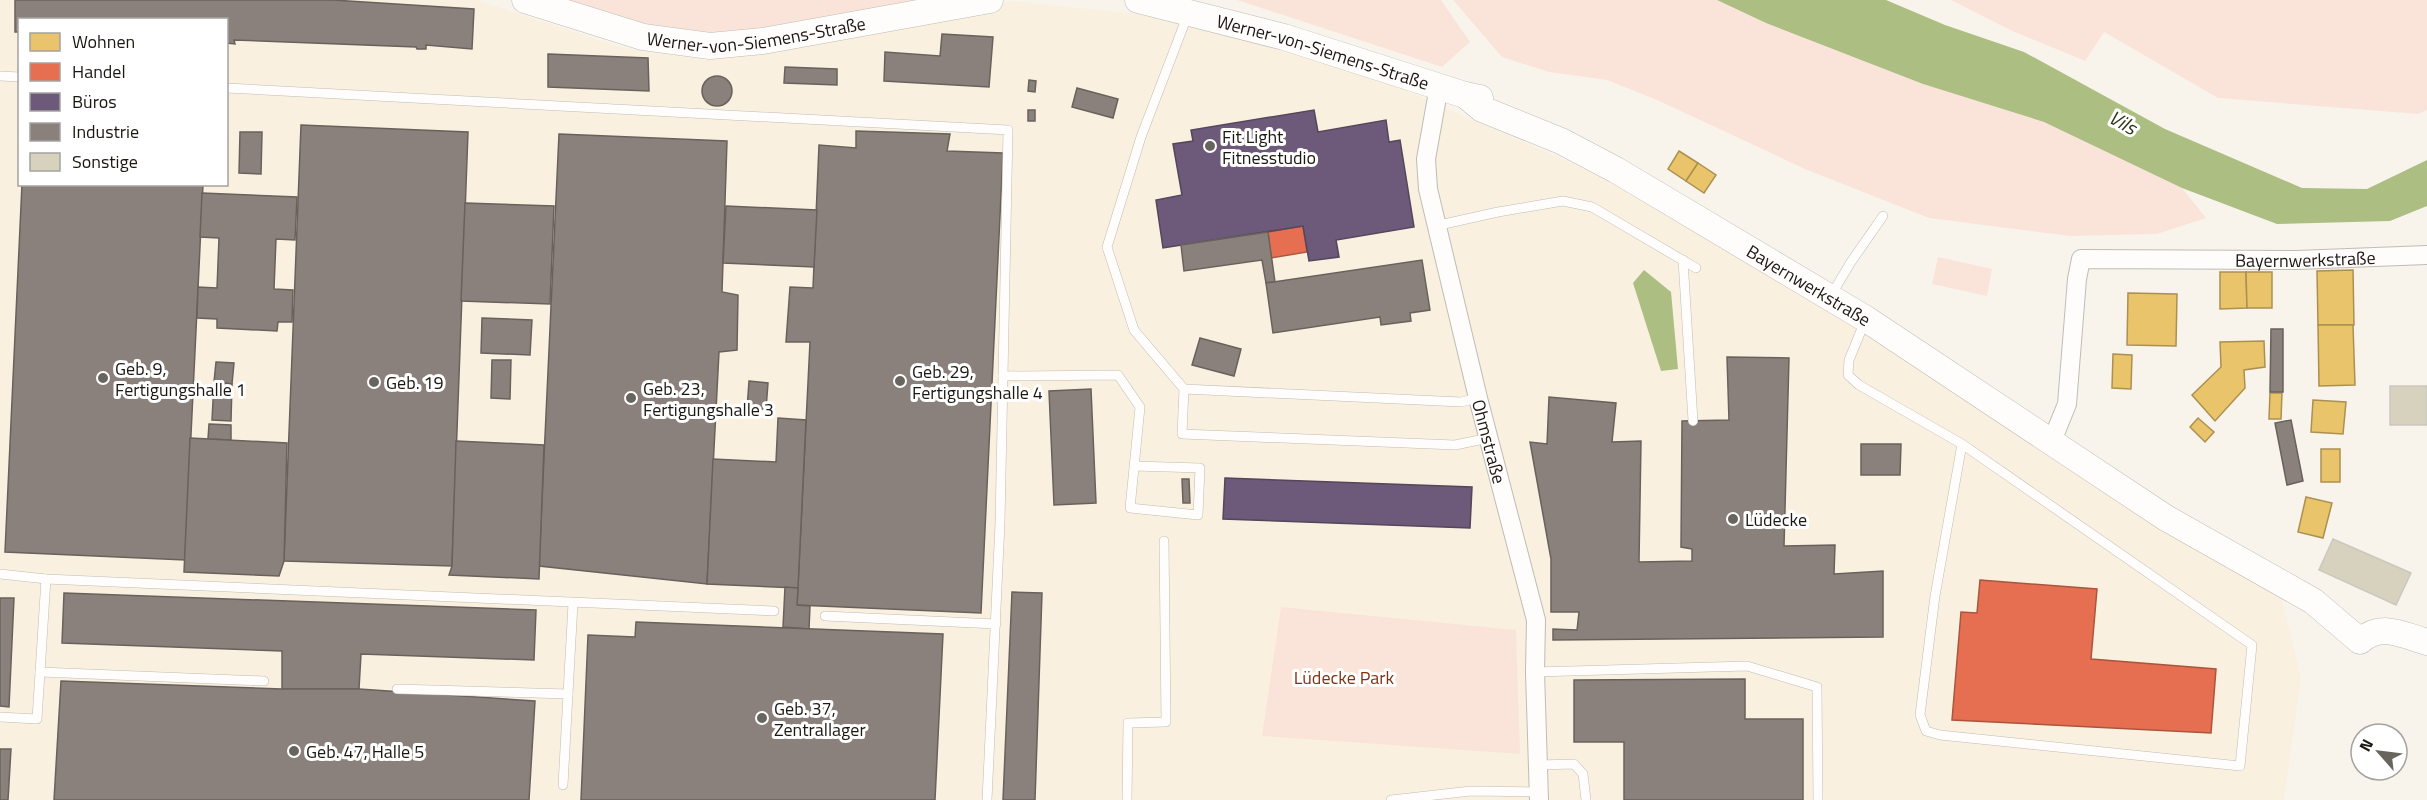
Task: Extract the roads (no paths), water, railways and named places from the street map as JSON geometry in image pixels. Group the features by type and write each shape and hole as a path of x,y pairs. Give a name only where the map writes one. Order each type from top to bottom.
{"street":[{"name":"Werner-von-Siemens-Straße","path":"525,0 643,37 710,46 763,41 990,0"},
{"name":"Werner-von-Siemens-Straße","path":"1138,0 1189,11 1284,37 1439,86"},
{"name":"Bayernwerkstraße","path":"1439,86 1492,101 1530,118 1561,141 1616,170 1830,297 2166,518 2313,601 2360,641 2377,630 2388,630 2427,642"},
{"name":"Ohmstraße","path":"1439,86 1426,159 1428,189 1435,226 1478,398 1536,620 1538,796"},
{"name":"Bayernwerkstraße","path":"2052,441 2067,404 2076,288 2081,259 2297,260 2427,255"}],"lane":[{"path":"1189,11 1141,137 1107,247 1134,330 1184,389 1182,434 1455,445 1489,438"},
{"path":"0,76 18,77"},
{"path":"228,88 1008,130 996,624 987,800"},
{"path":"1435,226 1563,201 1592,207 1696,268"},
{"path":"1830,297 1883,216"},
{"path":"1683,260 1693,421"},
{"path":"1866,319 1849,360 1848,375 1859,385 1962,444 2252,645 2240,766 1940,735 1926,730 1920,715 1921,703 1935,596 1962,444"},
{"path":"1003,376 1118,375 1140,407 1130,508 1198,514 1200,468 1135,465"},
{"path":"1184,389 1461,402 1478,398"},
{"path":"1127,800 1128,723 1166,722 1164,541"},
{"path":"0,574 46,579 774,611"},
{"path":"0,717 38,719 46,579"},
{"path":"563,785 573,603"},
{"path":"825,616 996,624"},
{"path":"1535,672 1747,666 1817,687 1818,800"},
{"path":"40,672 264,681"},
{"path":"397,689 568,694"},
{"path":"1538,765 1574,764 1583,774 1586,800"},
{"path":"1390,800 1471,791 1538,796"}],"water":[{"name":"Vils","path":"1717,0 1886,0 1945,25 2024,52 2165,129 2302,188 2367,189 2427,160 2427,206 2390,221 2277,224 2182,188 2044,122 1923,84 1766,23"},
{"path":"1644,270 1671,292 1678,369 1661,371 1633,283"}],"place":[{"name":"Fit Light Fitnesstudio","path":"1210,146"},
{"name":"Geb. 9, Fertigungshalle 1","path":"103,378"},
{"name":"Geb. 29, Fertigungshalle 4","path":"900,381"},
{"name":"Geb. 19","path":"374,382"},
{"name":"Geb. 23, Fertigungshalle 3","path":"631,398"},
{"name":"Lüdecke","path":"1733,519"},
{"name":"Geb. 37, Zentrallager","path":"762,718"},
{"name":"Geb. 47, Halle 5","path":"294,751"}],"park label":[{"name":"Lüdecke Park","path":"1344,677"}]}
